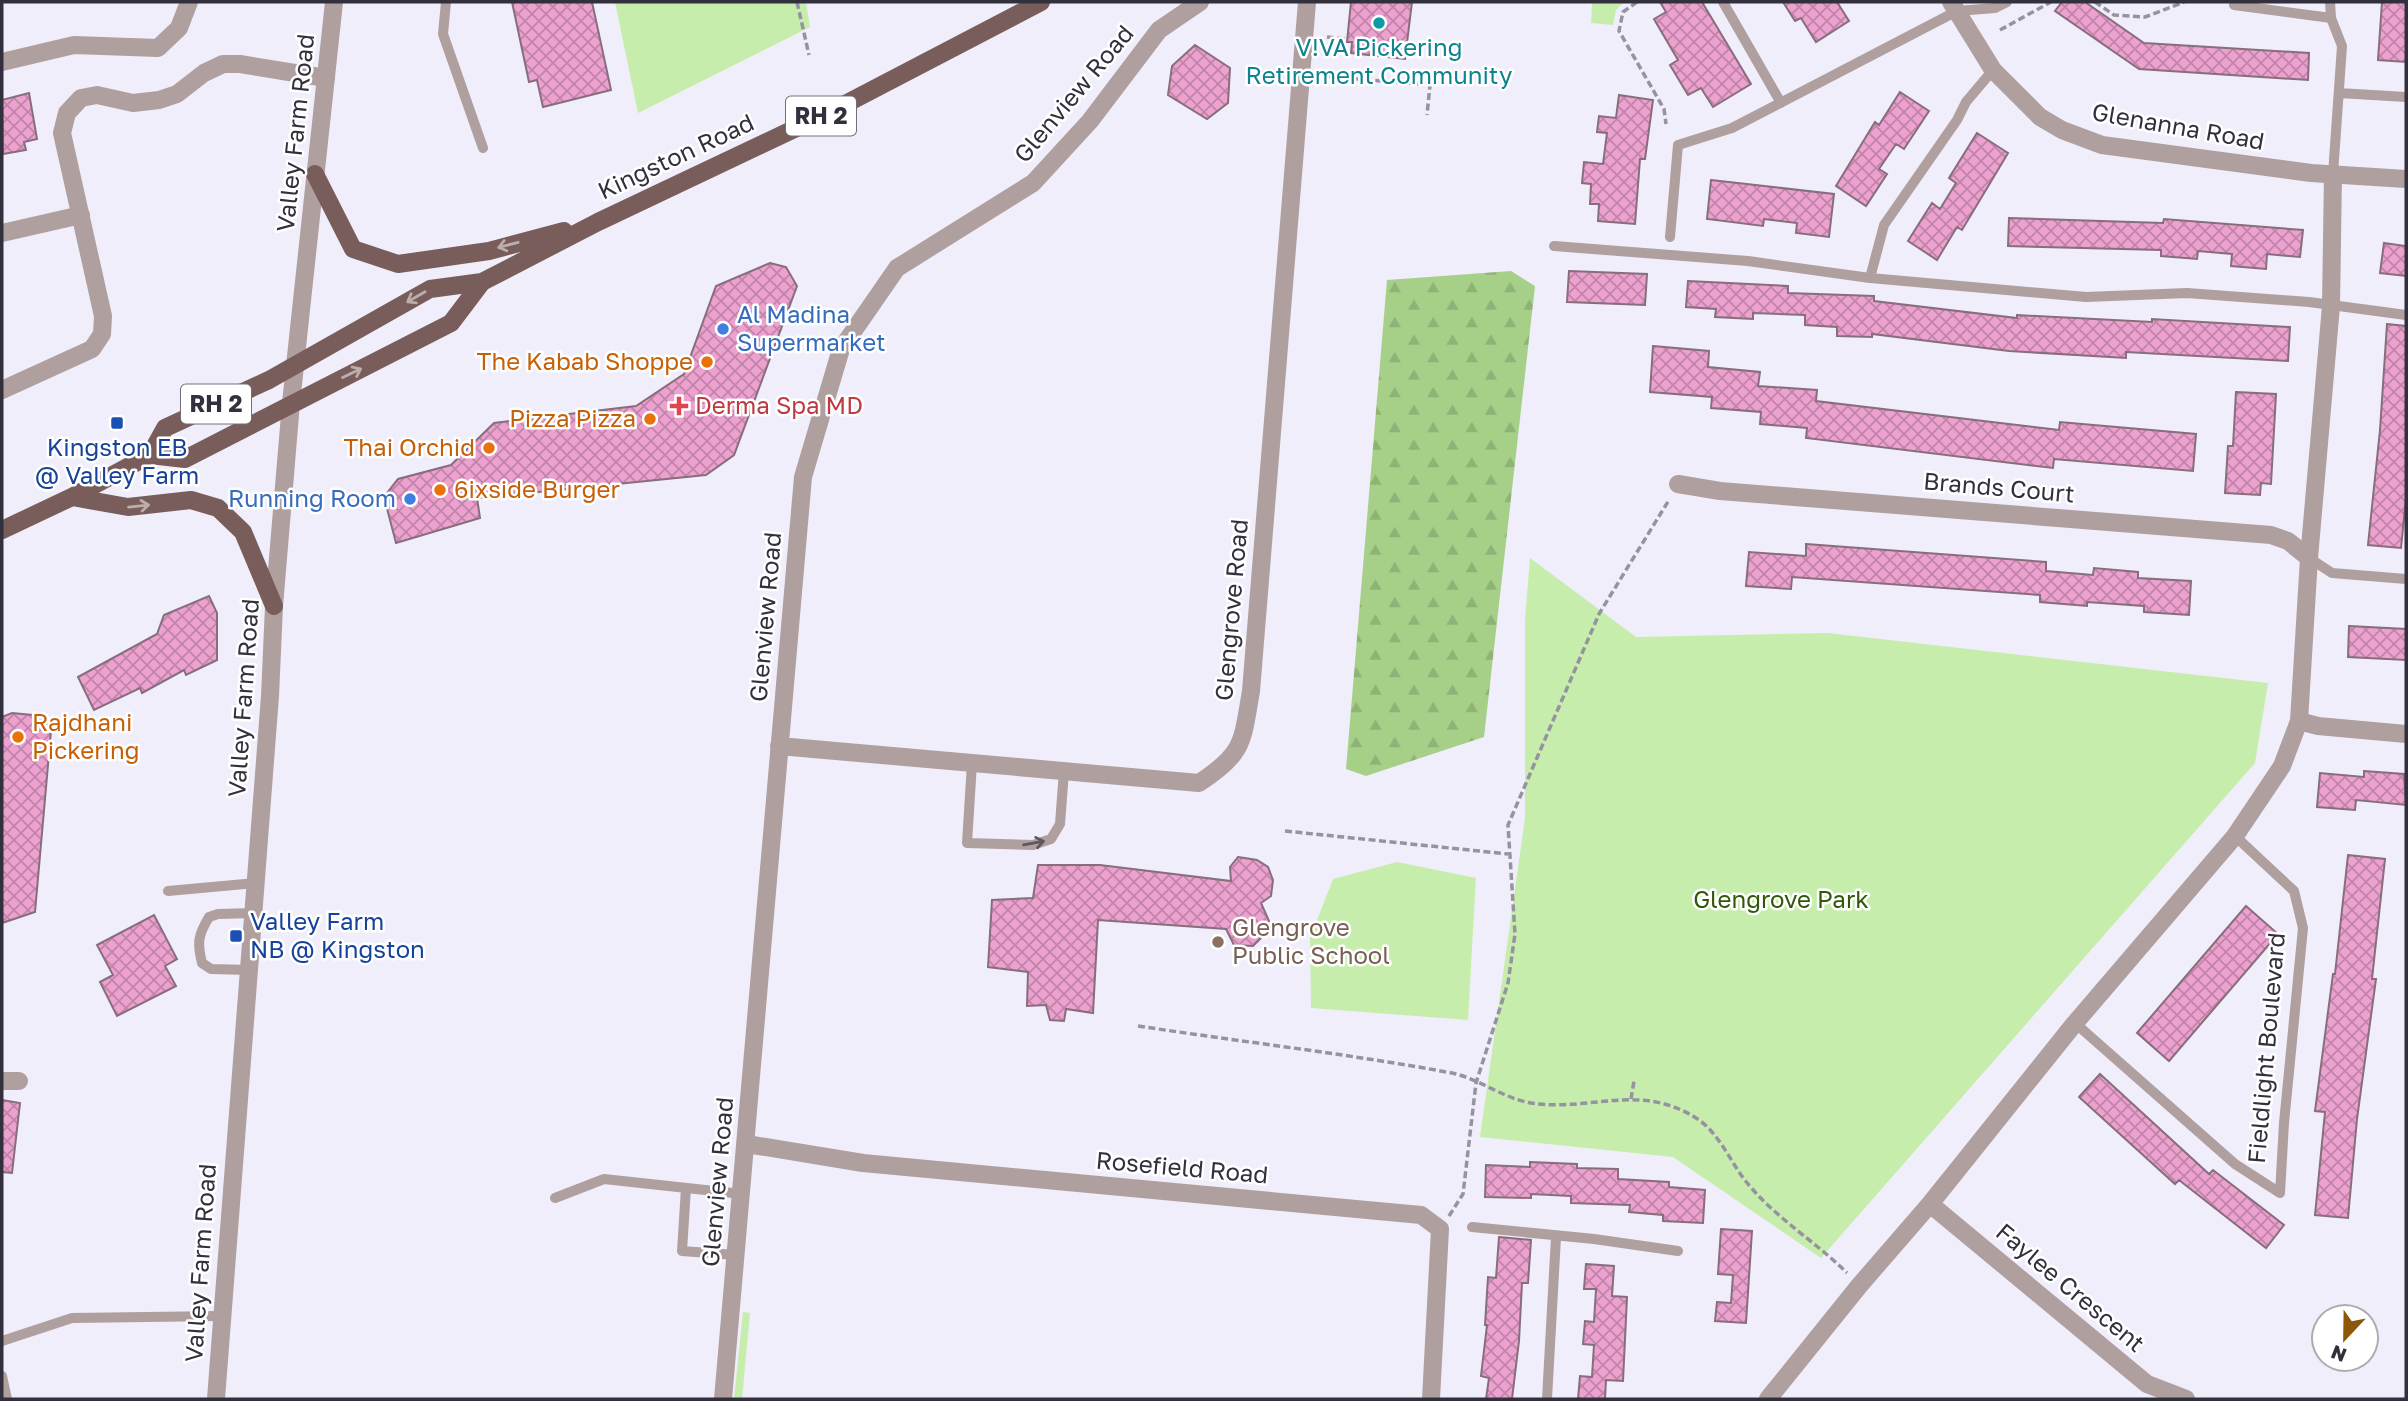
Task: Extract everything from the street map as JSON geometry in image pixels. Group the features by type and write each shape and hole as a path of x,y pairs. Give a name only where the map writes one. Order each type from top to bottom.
{"main road":[{"name":"Kingston Road","path":"2,530 72,497 150,455 165,428 295,366 430,289 482,282 598,222 830,112 1041,2"},
{"path":"315,174 353,249 398,264 489,251 598,222"},
{"name":"Kingston Road","path":"150,455 185,458 451,323 482,282"},
{"path":"72,497 128,507 191,500 218,508 243,532 274,606"}],"street":[{"path":"2,62 74,46 158,48 179,28 189,2"},
{"name":"Valley Farm Road","path":"216,1399 291,403 334,2"},
{"name":"Glenview Road","path":"723,1399 803,477 841,349 897,268 1032,183 1090,121 1159,30 1200,2"},
{"name":"Glengrove Road","path":"779,746 1199,783 1225,766 1242,741 1251,691 1307,2"},
{"name":"Glenanna Road","path":"1954,7 1993,70 2040,117 2062,130 2102,145 2311,173 2406,179"},
{"path":"2,390 85,353 92,349 102,334 103,316 62,133 67,113 81,98 97,94 133,103 159,100 177,94 210,69 231,63 326,78"},
{"path":"1768,1399 2075,1023 2235,836 2282,766 2299,721 2309,558 2331,306 2333,174"},
{"path":"2,233 81,215"},
{"name":"Brands Court","path":"1678,484 1720,491 2271,535 2288,541 2309,558"},
{"path":"2299,721 2318,726 2406,734"},
{"name":"Rosefield Road","path":"747,1144 863,1163 1421,1215 1440,1229"},
{"name":"Faylee Crescent","path":"1930,1203 2147,1384 2186,1399"},
{"path":"1431,1399 1440,1229"}],"lane":[{"path":"446,2 443,34 483,148"},
{"path":"1723,2 1781,103"},
{"path":"1670,237 1678,145 1732,128 1954,7 1994,8 2007,2"},
{"path":"2330,2 2331,18 2342,46 2333,174"},
{"path":"2234,5 2331,18"},
{"path":"1870,278 1884,225 1957,120 1966,102 1993,70"},
{"path":"2339,93 2406,97"},
{"path":"1554,246 1748,261 1870,278 2086,297 2186,293 2406,314"},
{"path":"2309,558 2332,573 2406,579"},
{"path":"972,763 967,843 1033,845 1051,839 1060,824 1064,771"},
{"name":"Fieldlight Boulevard","path":"2075,1023 2235,1164 2280,1193 2303,928 2294,891 2235,836"},
{"path":"168,891 256,883"},
{"path":"250,970 211,970 202,963 199,933 209,917 218,914 254,913"},
{"path":"555,1198 604,1179 742,1195"},
{"path":"686,1188 681,1251 736,1255"},
{"path":"1472,1227 1594,1239 1678,1251"},
{"path":"1548,1399 1556,1237"},
{"path":"2,1341 72,1318 221,1316"},
{"path":"2,1376 7,1399"}],"path":[{"path":"797,2 809,55"},
{"path":"1637,2 1623,12 1619,31 1664,109 1667,124"},
{"path":"2000,30 2051,2"},
{"path":"2095,2 2114,15 2145,17 2185,2"},
{"path":"1327,37 1347,39"},
{"path":"1323,76 1430,85 1427,115"},
{"path":"1440,1229 1463,1194 1476,1083 1508,983 1515,934 1508,825 1599,614 1678,484"},
{"path":"1285,831 1508,853"},
{"path":"1138,1026 1456,1073 1528,1103 1562,1107 1631,1099 1661,1102 1698,1119 1724,1147 1748,1184 1774,1211 1859,1286"},
{"path":"1631,1099 1634,1081"}],"green space":[{"path":"615,2 806,2 810,27 638,113"},
{"path":"1592,2 1624,2 1616,10 1613,25 1591,23"},
{"path":"1511,271 1535,286 1484,737 1366,776 1346,769 1387,280"},
{"name":"Glengrove Park","path":"1530,558 1636,637 1828,633 2268,683 2255,763 1821,1258 1673,1157 1480,1137 1525,818 1525,619"},
{"path":"1397,862 1476,878 1468,1020 1311,1008 1310,938 1333,879"},
{"path":"743,1312 750,1313 742,1399 734,1399"}],"building":[{"path":"512,2 592,2 611,90 543,107 537,80 529,82"},
{"name":"V!VA Pickering Retirement Community","path":"1351,2 1412,2 1405,59 1351,53 1352,42 1347,42"},
{"path":"1660,2 1702,2 1751,84 1713,107 1701,88 1688,95 1670,65 1678,60 1654,19 1666,12"},
{"path":"1783,2 1837,2 1849,21 1816,42 1801,18 1795,21"},
{"path":"2062,2 2085,2 2144,43 2309,53 2308,80 2139,69 2055,11"},
{"path":"2382,2 2406,2 2406,62 2378,60"},
{"path":"1195,45 1230,68 1228,103 1207,119 1168,95 1172,66"},
{"path":"1900,92 1929,111 1904,149 1896,144 1879,169 1887,174 1866,206 1836,186 1875,122 1879,125"},
{"path":"29,93 37,139 24,142 26,150 3,154 2,100"},
{"path":"1619,95 1653,100 1645,159 1640,159 1635,224 1598,221 1599,204 1590,204 1591,184 1582,183 1584,162 1603,164 1607,133 1597,132 1599,116 1616,118"},
{"path":"1977,133 2008,153 1962,230 1957,227 1937,260 1908,241 1932,203 1940,209 1956,183 1949,178"},
{"path":"1711,180 1834,194 1829,237 1796,233 1797,223 1764,219 1763,226 1707,219"},
{"path":"2009,218 2163,223 2164,219 2303,230 2300,257 2267,254 2266,269 2231,266 2232,254 2198,251 2197,259 2161,256 2161,250 2008,246"},
{"path":"2384,243 2406,246 2406,276 2380,273"},
{"path":"770,263 786,267 797,286 734,455 706,475 477,498 480,518 396,543 384,497 398,479 451,465 494,423 636,406 684,374 716,286"},
{"path":"1569,271 1647,274 1645,305 1567,302"},
{"path":"1688,281 1788,286 1788,293 1874,296 1874,301 2017,318 2017,315 2152,322 2152,319 2290,327 2288,361 2126,352 2126,358 2009,351 1872,334 1872,337 1837,336 1837,327 1805,325 1805,315 1753,313 1753,319 1715,317 1716,309 1686,307"},
{"path":"2387,324 2406,326 2406,498 2401,548 2368,545 2380,430"},
{"path":"1653,346 1709,351 1708,367 1760,372 1758,386 1817,390 1816,401 2059,430 2060,422 2196,434 2193,471 2054,459 2053,468 1806,438 1807,428 1760,424 1761,412 1711,408 1712,397 1650,392"},
{"path":"2236,392 2276,394 2271,484 2261,483 2260,495 2225,493 2228,446 2233,446"},
{"path":"1806,544 2046,562 2046,571 2093,575 2094,568 2138,572 2138,578 2191,581 2189,615 2144,612 2144,606 2087,602 2087,606 2040,602 2040,595 1792,577 1791,589 1746,586 1749,552 1806,556"},
{"path":"209,596 217,613 217,660 186,675 184,670 142,693 140,688 94,710 78,677 157,634 164,615"},
{"path":"2349,626 2406,629 2406,660 2348,657"},
{"path":"12,713 43,716 51,731 35,912 2,923 2,717"},
{"path":"2364,771 2404,774 2406,805 2356,800 2355,810 2317,807 2320,773 2364,777"},
{"path":"2348,855 2385,859 2372,979 2376,979 2357,1119 2348,1218 2315,1215 2325,1112 2315,1111 2335,974"},
{"path":"1238,857 1257,860 1268,867 1273,880 1271,896 1261,903 1269,921 1263,936 1253,946 1234,945 1226,929 1098,920 1093,1013 1066,1009 1064,1021 1050,1020 1046,1005 1027,1006 1028,972 988,967 992,900 1033,898 1038,865 1100,865 1231,881 1230,867"},
{"path":"2246,906 2278,934 2169,1061 2137,1033"},
{"path":"154,915 177,959 165,966 176,986 117,1016 100,982 113,975 97,945"},
{"path":"2100,1074 2209,1174 2213,1170 2284,1225 2266,1248 2179,1180 2175,1184 2079,1097"},
{"path":"2,1100 20,1103 12,1173 2,1172"},
{"path":"1530,1162 1577,1164 1577,1168 1618,1169 1618,1179 1669,1182 1669,1187 1705,1190 1703,1223 1663,1221 1663,1215 1629,1212 1630,1205 1571,1203 1571,1196 1531,1194 1531,1198 1485,1197 1486,1165 1530,1167"},
{"path":"1721,1229 1752,1231 1746,1323 1715,1321 1717,1302 1731,1303 1733,1275 1718,1274"},
{"path":"1499,1237 1531,1240 1528,1283 1522,1283 1512,1399 1486,1399 1489,1378 1481,1376 1487,1325 1488,1277 1496,1278"},
{"path":"1586,1264 1614,1266 1612,1296 1627,1297 1623,1381 1606,1380 1605,1399 1578,1399 1580,1376 1592,1377 1594,1345 1583,1344 1585,1321 1594,1322 1596,1289 1584,1289"}],"place":[{"name":"V!VA Pickering Retirement Community","path":"1379,23"},
{"name":"Al Madina Supermarket","path":"723,329"},
{"name":"The Kabab Shoppe","path":"707,362"},
{"name":"Derma Spa MD","path":"679,406"},
{"name":"Pizza Pizza","path":"650,419"},
{"name":"Kingston EB @ Valley Farm","path":"117,423"},
{"name":"Thai Orchid","path":"489,448"},
{"name":"6ixside Burger","path":"440,490"},
{"name":"Running Room","path":"410,499"},
{"name":"Rajdhani Pickering","path":"18,737"},
{"name":"Valley Farm NB @ Kingston","path":"236,936"},
{"name":"Glengrove Public School","path":"1218,942"}]}
